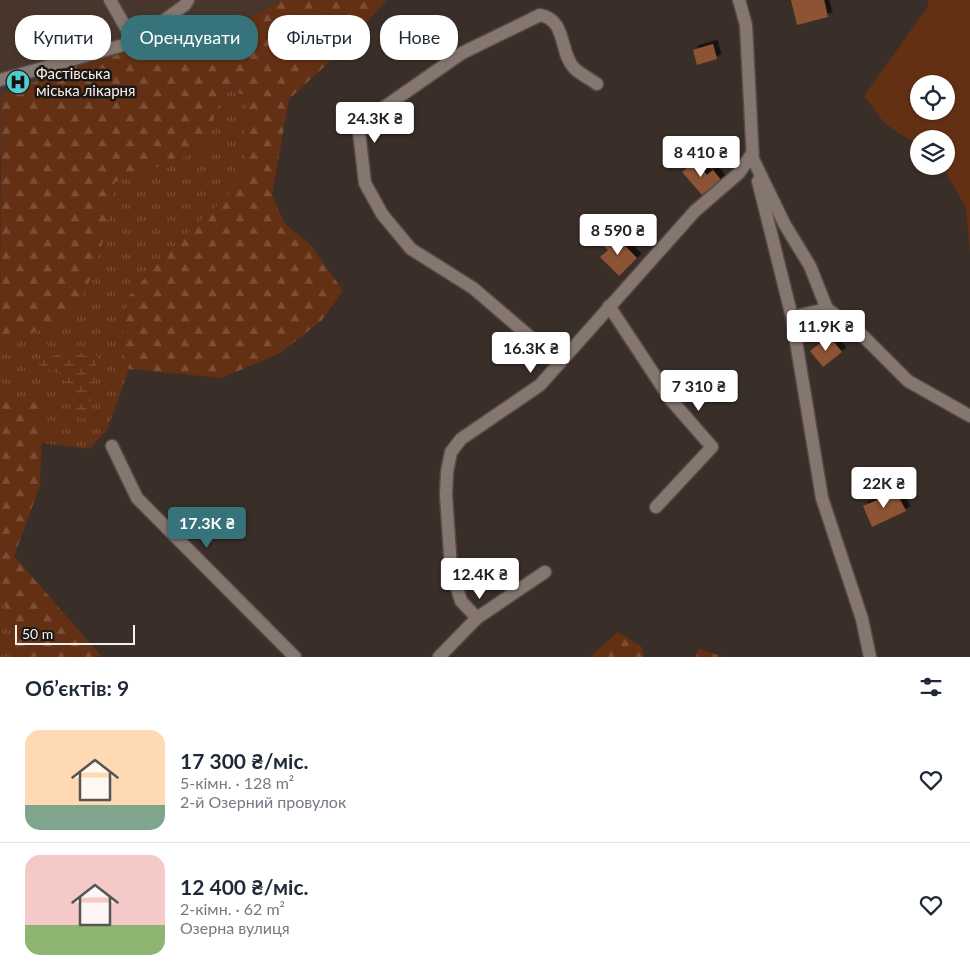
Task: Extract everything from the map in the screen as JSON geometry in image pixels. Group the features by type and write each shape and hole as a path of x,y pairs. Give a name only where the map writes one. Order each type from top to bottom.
{"street":[{"path":"110,0 121,19"},
{"path":"171,15 185,5 188,0"},
{"path":"739,0 746,25 751,155 792,317 822,498 862,619 870,657"},
{"path":"562,359 543,348 473,288 411,249 382,214 365,183 359,132 373,115 462,53 540,15 549,16 556,23 573,67 597,84"},
{"path":"0,80 121,46"},
{"path":"477,618 461,601 451,570 446,494 447,472 451,452 461,439 540,385 694,211 738,173 751,155"},
{"path":"751,155 785,225 810,266 827,310 856,329 908,381 970,416"},
{"path":"609,306 671,400 712,448 656,507"},
{"path":"792,317 827,310"},
{"path":"112,446 137,498 295,657"},
{"path":"438,657 477,618 544,572"}],"shaded area":[{"path":"0,0 282,0 255,15 121,15 121,54 111,56 111,15 15,15 15,60 97,60 71,67 0,155"}],"green space":[{"path":"282,0 387,0 370,19 370,15 268,15 268,60 331,60 289,99 272,195 285,224 311,245 343,291 322,320 280,353 222,378 129,369 121,346 128,297 166,254 243,181 247,96 223,88 204,150 115,182 109,218 95,268 73,317 0,345 1,96 71,67 97,60 111,60 111,56 121,54 121,60 258,60 258,15 255,15"},
{"path":"927,0 970,0 970,254 966,208 947,175 955,175 955,130 910,130 910,140 885,124 864,96 929,5"},
{"path":"222,88 247,96 243,181 166,254 128,297 121,346 129,369 107,430 90,449 42,443 43,398 0,397 0,345 73,317 100,251 109,218 115,182 204,150"},
{"path":"71,351 98,356 90,404 81,420 61,374 28,363"},
{"path":"0,397 43,398 40,486 14,556 102,657 17,657 0,586"},
{"path":"0,586 17,657 0,657"},
{"path":"618,632 641,646 644,657 590,657"},
{"path":"698,649 724,657 696,657"}],"building":[{"path":"791,0 824,0 828,17 797,25"},
{"path":"713,44 717,59 697,65 693,50"},
{"path":"695,161 707,175 713,170 721,180 702,195 682,172"},
{"path":"614,235 637,258 619,276 600,257 608,250 603,245"},
{"path":"829,336 842,352 823,367 810,351"},
{"path":"896,492 906,511 872,527 863,506"}],"place":[{"name":"Фастівська міська лікарня","path":"18,82"}]}
